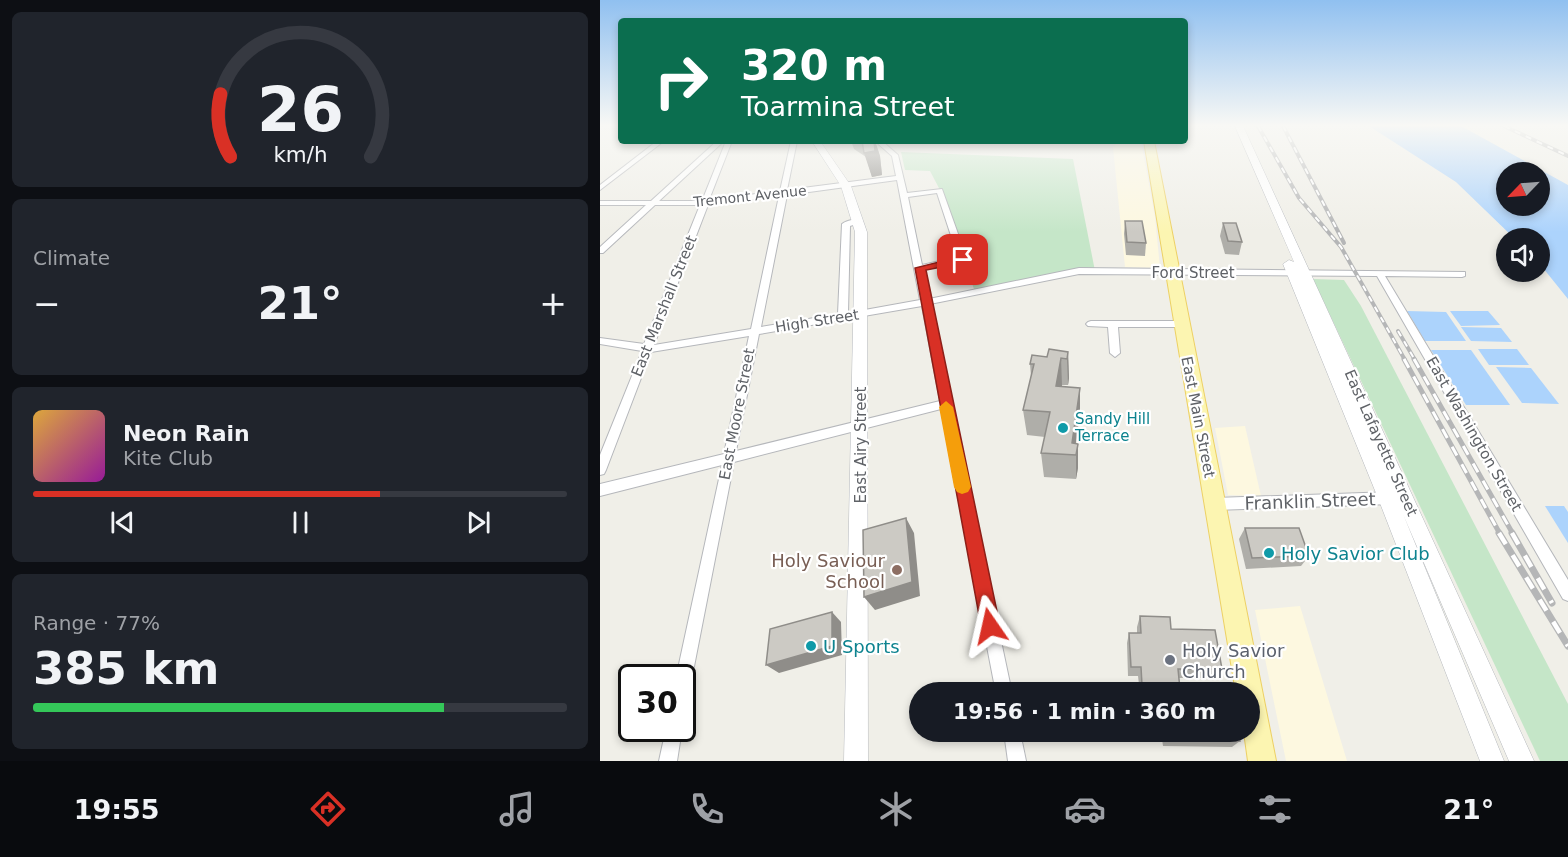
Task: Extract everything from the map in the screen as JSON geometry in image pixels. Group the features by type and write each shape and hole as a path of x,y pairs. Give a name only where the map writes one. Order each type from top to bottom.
{"main road":[{"name":"East Main Street","path":"1153,162 1180,324 1247,682"},
{"name":"East Main Street","path":"1258,742 1262,761"}],"street":[{"path":"600,188 634,162"},
{"path":"600,251 698,162"},
{"name":"East Marshall Street","path":"600,470 721,162"},
{"name":"East Moore Street","path":"687,664 790,162"},
{"name":"East Airy Street","path":"830,162 846,186 859,222 861,425 856,761"},
{"path":"895,162 928,302 1002,682"},
{"name":"East Lafayette Street","path":"1248,162 1299,273"},
{"name":"East Lafayette Street","path":"1253,162 1396,499 1522,761"},
{"name":"Tremont Avenue","path":"600,203 705,203 900,178"},
{"path":"904,196 940,190 963,260 920,268"},
{"path":"843,317 846,224 859,222"},
{"name":"Ford Street","path":"928,302 1079,271 1462,274"},
{"name":"East Washington Street","path":"1380,274 1568,594"},
{"path":"843,299 861,296"},
{"name":"High Street","path":"600,341 646,349 928,302"},
{"path":"1091,324 1180,324"},
{"path":"1113,324 1115,353"},
{"path":"600,490 946,404"},
{"name":"East Lafayette Street","path":"1396,499 1492,761"},
{"name":"Franklin Street","path":"1215,504 1396,499"},
{"path":"668,761 672,742"},
{"path":"1014,742 1017,761"}],"shaded area":[{"path":"1114,162 1145,162 1155,217 1160,268 1125,267"},
{"path":"1245,426 1261,496 1228,495 1215,428"},
{"path":"1300,606 1347,761 1286,761 1255,610"}],"green space":[{"path":"903,162 1073,162 1095,271 975,292 940,190 930,171 905,170"},
{"path":"1313,279 1344,280 1361,306 1568,704 1568,761 1540,761"}],"water":[{"path":"1424,162 1526,162 1496,162 1496,216 1550,216 1550,175 1568,185 1568,299 1550,277 1550,228 1504,228 1456,182"},
{"path":"1407,311 1446,312 1466,341 1425,341"},
{"path":"1450,311 1488,311 1500,325 1461,326"},
{"path":"1461,327 1501,328 1512,342 1471,341"},
{"path":"1478,349 1517,349 1529,365 1489,365"},
{"path":"1431,350 1471,350 1510,405 1466,405"},
{"path":"1496,367 1531,368 1559,404 1522,403"},
{"path":"1545,506 1564,506 1568,512 1568,543"}],"building":[{"path":"1125,221 1142,221 1146,243 1127,242"},
{"path":"1223,223 1236,223 1242,242 1228,241"},
{"path":"1049,349 1068,352 1067,359 1061,358 1056,386 1080,388 1072,443 1078,444 1076,455 1041,453 1050,412 1023,410 1034,364 1030,364 1032,355 1047,357"},
{"path":"906,518 912,582 864,597 863,530"},
{"path":"1245,528 1299,528 1309,556 1252,558"},
{"path":"832,612 832,646 766,665 770,629"},
{"name":"Holy Savior Church","path":"1140,616 1170,617 1171,629 1215,630 1222,669 1178,669 1179,682 1142,682 1141,667 1131,667 1129,633 1141,633"}],"railway":[{"path":"1278,162 1299,198 1341,247 1405,360"},
{"path":"1302,162 1344,243"},
{"path":"1398,331 1415,360"},
{"path":"1404,359 1500,534"},
{"path":"1414,359 1513,534"},
{"path":"1499,533 1568,646"},
{"path":"1512,533 1552,603"}],"slow traffic":[{"path":"946,407 962,487"}],"place":[{"name":"Sandy Hill Terrace","path":"1063,428"},
{"name":"Holy Savior Club","path":"1269,553"},
{"name":"Holy Saviour School","path":"897,570"},
{"name":"U Sports","path":"811,646"},
{"name":"Holy Savior Church","path":"1170,660"}],"route":[{"path":"963,260 920,268 990,626"}]}
